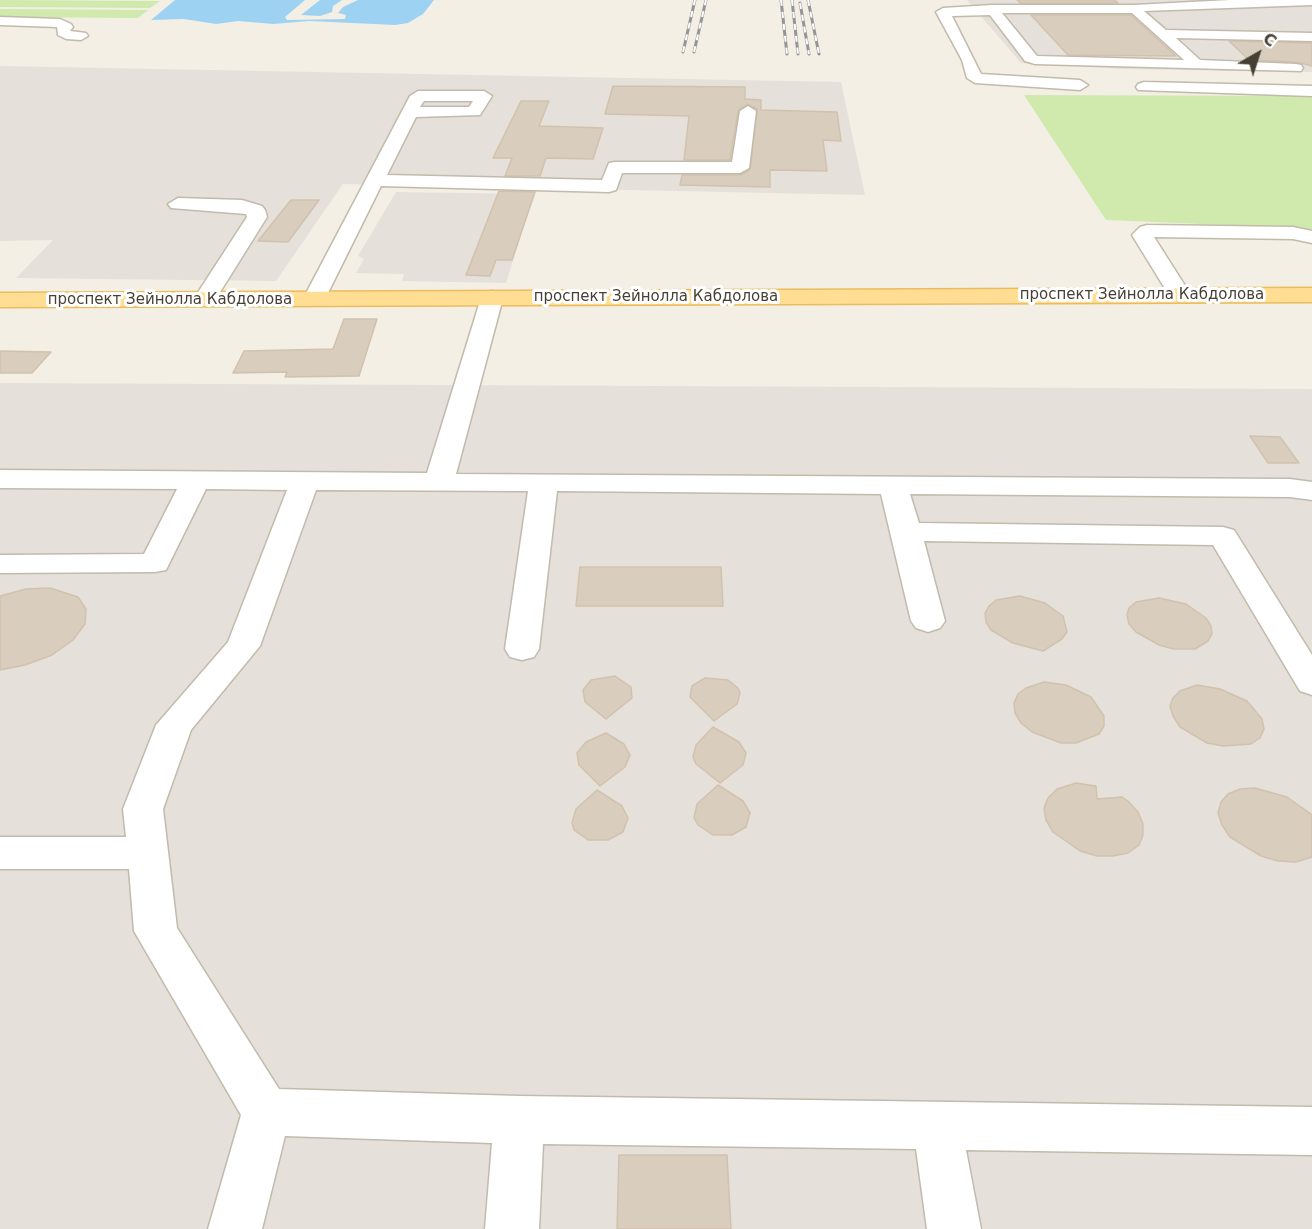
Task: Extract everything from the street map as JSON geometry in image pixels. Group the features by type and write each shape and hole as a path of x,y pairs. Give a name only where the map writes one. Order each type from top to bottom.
{"main road":[{"name":"проспект Зейнолла Кабдолова","path":"0,300 1312,295"}],"lane":[{"path":"1100,86 1019,83 975,78 969,60 943,12 993,11 994,8 1137,9 1144,6 1310,2"},
{"path":"1137,9 1194,62 1193,64"},
{"path":"993,11 1030,58 1035,60 1312,68"},
{"path":"0,21 60,23 66,27 63,32 66,35 81,36"},
{"path":"1164,34 1312,37"},
{"path":"1123,86 1312,91"},
{"path":"376,180 609,186 615,167 740,168 748,111"},
{"path":"314,299 410,112"},
{"path":"178,204 242,206 255,210 257,218 204,300"},
{"path":"1180,295 1142,235 1147,231 1293,233 1312,237"},
{"path":"439,482 492,298"},
{"path":"0,479 1290,488 1312,491"},
{"path":"0,564 155,563 195,481"},
{"path":"235,1229 266,1112 156,931 143,808 174,725 243,646 305,481"},
{"path":"522,649 544,483"},
{"path":"893,485 928,621"},
{"path":"906,532 1223,536 1312,683"},
{"path":"0,853 148,853"},
{"path":"266,1112 519,1120 1312,1131"},
{"path":"512,1229 519,1120"},
{"path":"937,1126 954,1229"}],"shaded area":[{"path":"967,0 1312,0 1312,72 1123,69 1021,63"},
{"path":"0,66 841,82 865,195 343,184 276,281 16,278 53,240 0,241"},
{"path":"396,192 534,194 506,283 402,281 404,274 356,273 364,259 358,256"},
{"path":"0,383 1312,389 1312,1229 0,1229"}],"green space":[{"path":"0,0 160,1 150,8 0,7"},
{"path":"0,9 148,10 138,18 0,17"},
{"path":"1024,95 1312,96 1312,231 1298,228 1106,220"}],"water":[{"path":"175,0 305,0 285,17 287,20 345,19 346,15 338,13 343,7 358,0 434,0 423,14 408,23 395,25 309,21 273,24 238,21 216,24 184,19 151,20"},
{"path":"320,0 342,0 333,6 332,12 320,16 301,15"}],"building":[{"path":"1017,0 1115,0 1118,3 1020,3"},
{"path":"1031,15 1131,15 1176,56 1068,55"},
{"path":"1229,41 1312,43 1312,66 1296,62 1249,60"},
{"path":"613,86 745,87 745,99 761,100 761,110 837,112 841,141 823,140 827,171 770,170 770,187 680,185 682,175 740,175 750,170 757,109 747,104 738,111 730,160 684,160 689,116 605,114"},
{"path":"521,101 549,101 539,126 603,128 593,159 546,158 540,176 505,176 512,158 493,158"},
{"path":"499,191 535,192 512,260 496,260 490,276 466,275"},
{"path":"291,200 319,200 288,242 258,241"},
{"path":"344,319 377,319 359,376 285,377 287,372 233,373 244,351 333,349"},
{"path":"0,351 51,352 32,373 0,373"},
{"path":"1250,436 1280,437 1299,463 1268,463"},
{"path":"580,567 721,567 723,606 576,606"},
{"path":"50,588 78,597 86,609 85,624 73,640 52,655 25,665 0,670 0,596 26,589"},
{"path":"1020,596 1045,603 1063,616 1067,632 1062,639 1043,651 1013,643 991,630 986,622 985,613 989,606 996,600"},
{"path":"1159,598 1186,604 1206,618 1211,626 1212,634 1208,641 1195,649 1174,649 1159,645 1136,632 1129,624 1127,615 1129,608 1136,602"},
{"path":"615,676 631,687 632,698 606,719 585,702 583,690 591,680"},
{"path":"705,678 728,680 738,688 740,693 737,704 714,721 690,697 692,686"},
{"path":"1044,682 1066,685 1091,697 1104,716 1104,726 1099,734 1076,743 1061,743 1032,732 1021,723 1015,713 1014,703 1018,694 1026,688"},
{"path":"1197,685 1220,689 1247,701 1262,719 1264,729 1260,738 1251,744 1223,746 1207,743 1180,727 1170,706 1173,698 1180,691"},
{"path":"713,727 739,742 746,753 743,765 720,783 696,764 693,757 696,745"},
{"path":"606,733 624,744 630,755 625,767 600,786 579,765 577,753 586,742"},
{"path":"1076,783 1096,786 1097,799 1122,797 1128,801 1138,812 1143,824 1143,835 1139,845 1128,853 1097,856 1080,851 1053,832 1046,820 1044,808 1048,798 1057,789"},
{"path":"718,785 743,801 750,813 746,827 732,835 713,835 698,825 694,818 697,804"},
{"path":"1255,788 1287,797 1312,815 1312,857 1296,862 1278,861 1261,856 1230,837 1218,813 1221,802 1228,794 1240,789"},
{"path":"597,790 622,806 628,818 623,832 608,840 588,840 574,830 572,823 576,809"},
{"path":"619,1155 727,1155 731,1229 617,1229"}],"railway":[{"path":"683,52 695,0"},
{"path":"694,52 706,0"},
{"path":"781,0 787,54"},
{"path":"792,0 798,54"},
{"path":"808,0 819,54"},
{"path":"800,3 809,54"}]}
